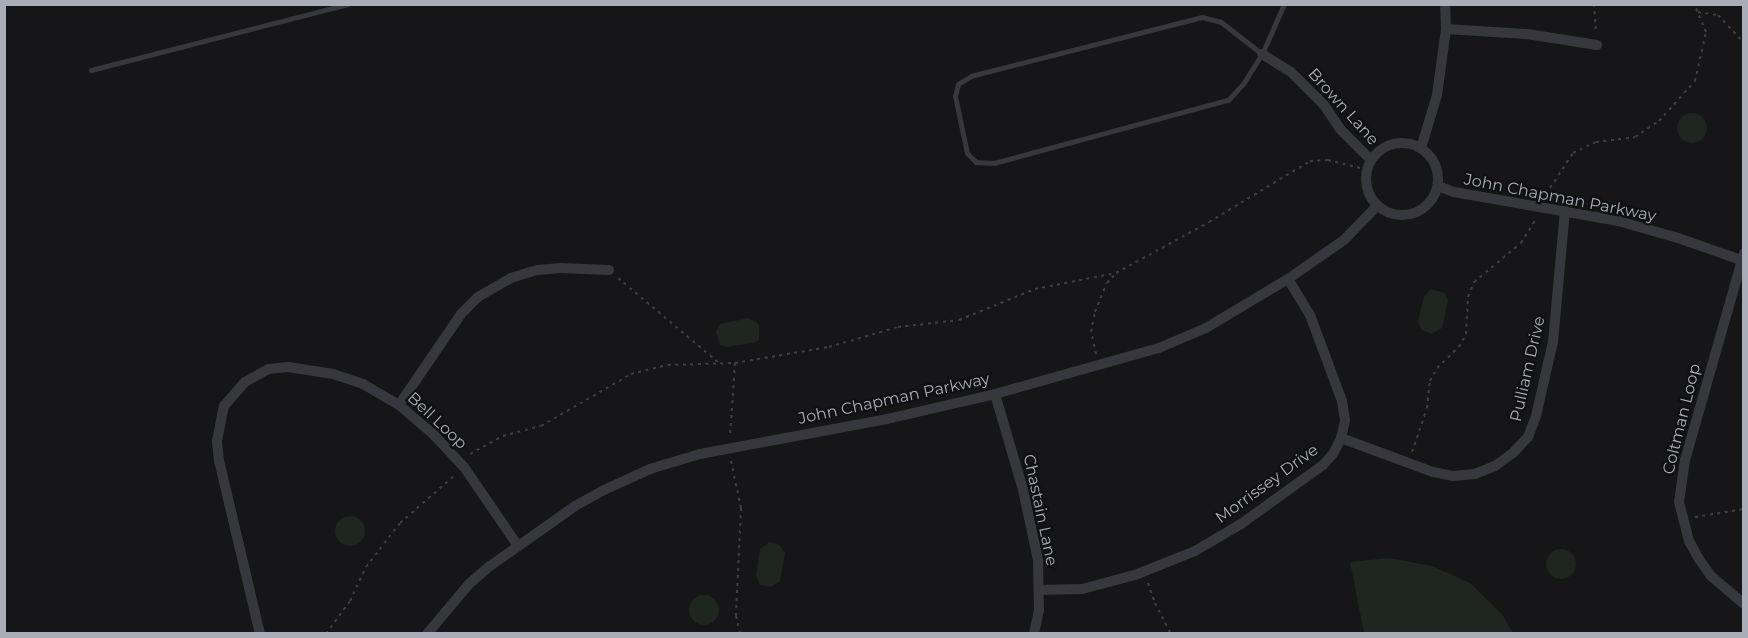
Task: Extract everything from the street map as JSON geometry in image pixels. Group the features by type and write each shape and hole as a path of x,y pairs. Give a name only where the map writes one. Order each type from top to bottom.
{"street":[{"path":"1421,148 1437,95 1446,29 1446,4"},
{"path":"1446,29 1527,34 1597,45"},
{"name":"Brown Lane","path":"1262,54 1292,72 1324,105 1369,165"},
{"path":"1405,143 1421,148 1431,156 1437,168 1438,186 1427,205 1414,213 1402,216 1388,213 1377,206 1367,188 1369,165 1380,151 1392,144 1405,143"},
{"name":"John Chapman Parkway","path":"1438,186 1454,192 1565,211 1638,227 1742,258"},
{"name":"John Chapman Parkway","path":"427,633 469,584 518,546 575,506 650,469 729,447 887,419 995,394 1159,348 1206,328 1288,279 1344,240 1377,206"},
{"name":"Pulliam Drive","path":"1341,438 1433,472 1453,476 1475,474 1495,466 1513,453 1528,437 1536,416 1553,342 1565,211"},
{"name":"Coltman Loop","path":"1742,258 1685,460 1679,502 1689,541 1699,559 1711,576 1743,604"},
{"path":"399,405 461,314 478,297 511,278 538,270 560,268 609,270"},
{"name":"Morrissey Drive","path":"1039,590 1082,589 1144,571 1195,551 1241,524 1323,465 1333,454 1341,438 1345,420 1342,401 1310,315 1288,279"},
{"name":"Bell Loop","path":"260,633 219,461 217,441 224,406 236,391 254,376 268,369 288,367 333,374 363,384 399,405 462,464 518,546"},
{"name":"Chastain Lane","path":"995,394 1023,490 1038,560 1039,610 1034,633"}],"lane":[{"path":"91,70 348,4"},
{"path":"1262,54 1221,22 1202,17 971,76 958,84 954,96 967,153 976,162 994,163 1218,104 1235,94 1262,54 1284,4"}],"path":[{"path":"1594,4 1597,45"},
{"path":"1546,194 1579,149 1596,142 1635,137 1659,121 1679,102 1695,81 1704,50 1706,32 1694,4"},
{"path":"1698,12 1718,15 1743,43"},
{"path":"326,633 350,601 366,567 400,523 462,464 503,436 541,426 631,374 668,365 735,363 829,347 898,327 959,320 1035,289 1116,273 1209,222 1310,161 1328,160 1369,165"},
{"path":"1408,463 1424,419 1430,381 1437,368 1459,347 1466,334 1468,297 1474,282 1521,243 1536,218 1545,222 1553,209"},
{"path":"609,270 720,363"},
{"path":"1098,366 1091,332 1107,283 1116,273"},
{"path":"735,363 729,447 732,477 741,508 736,616 740,633"},
{"path":"1695,518 1743,509"},
{"path":"1144,571 1155,603 1171,633"}],"shaded area":[{"path":"1692,113 1703,117 1707,128 1703,139 1692,143 1681,139 1677,128 1681,117"},
{"path":"1431,289 1445,293 1448,301 1442,328 1432,334 1422,330 1418,322 1424,296"},
{"path":"749,318 759,325 759,340 726,347 720,345 716,332 720,324"},
{"path":"350,516 361,520 365,531 361,542 350,546 339,542 335,531 339,520"},
{"path":"769,542 780,545 785,553 780,581 771,587 760,585 756,576 760,549"},
{"path":"1561,549 1572,553 1576,564 1572,575 1561,579 1550,575 1546,564 1550,553"},
{"path":"1389,558 1432,566 1470,583 1502,614 1513,633 1364,633 1350,562"},
{"path":"704,595 715,599 719,610 715,621 704,625 693,621 689,610 693,599"}]}
